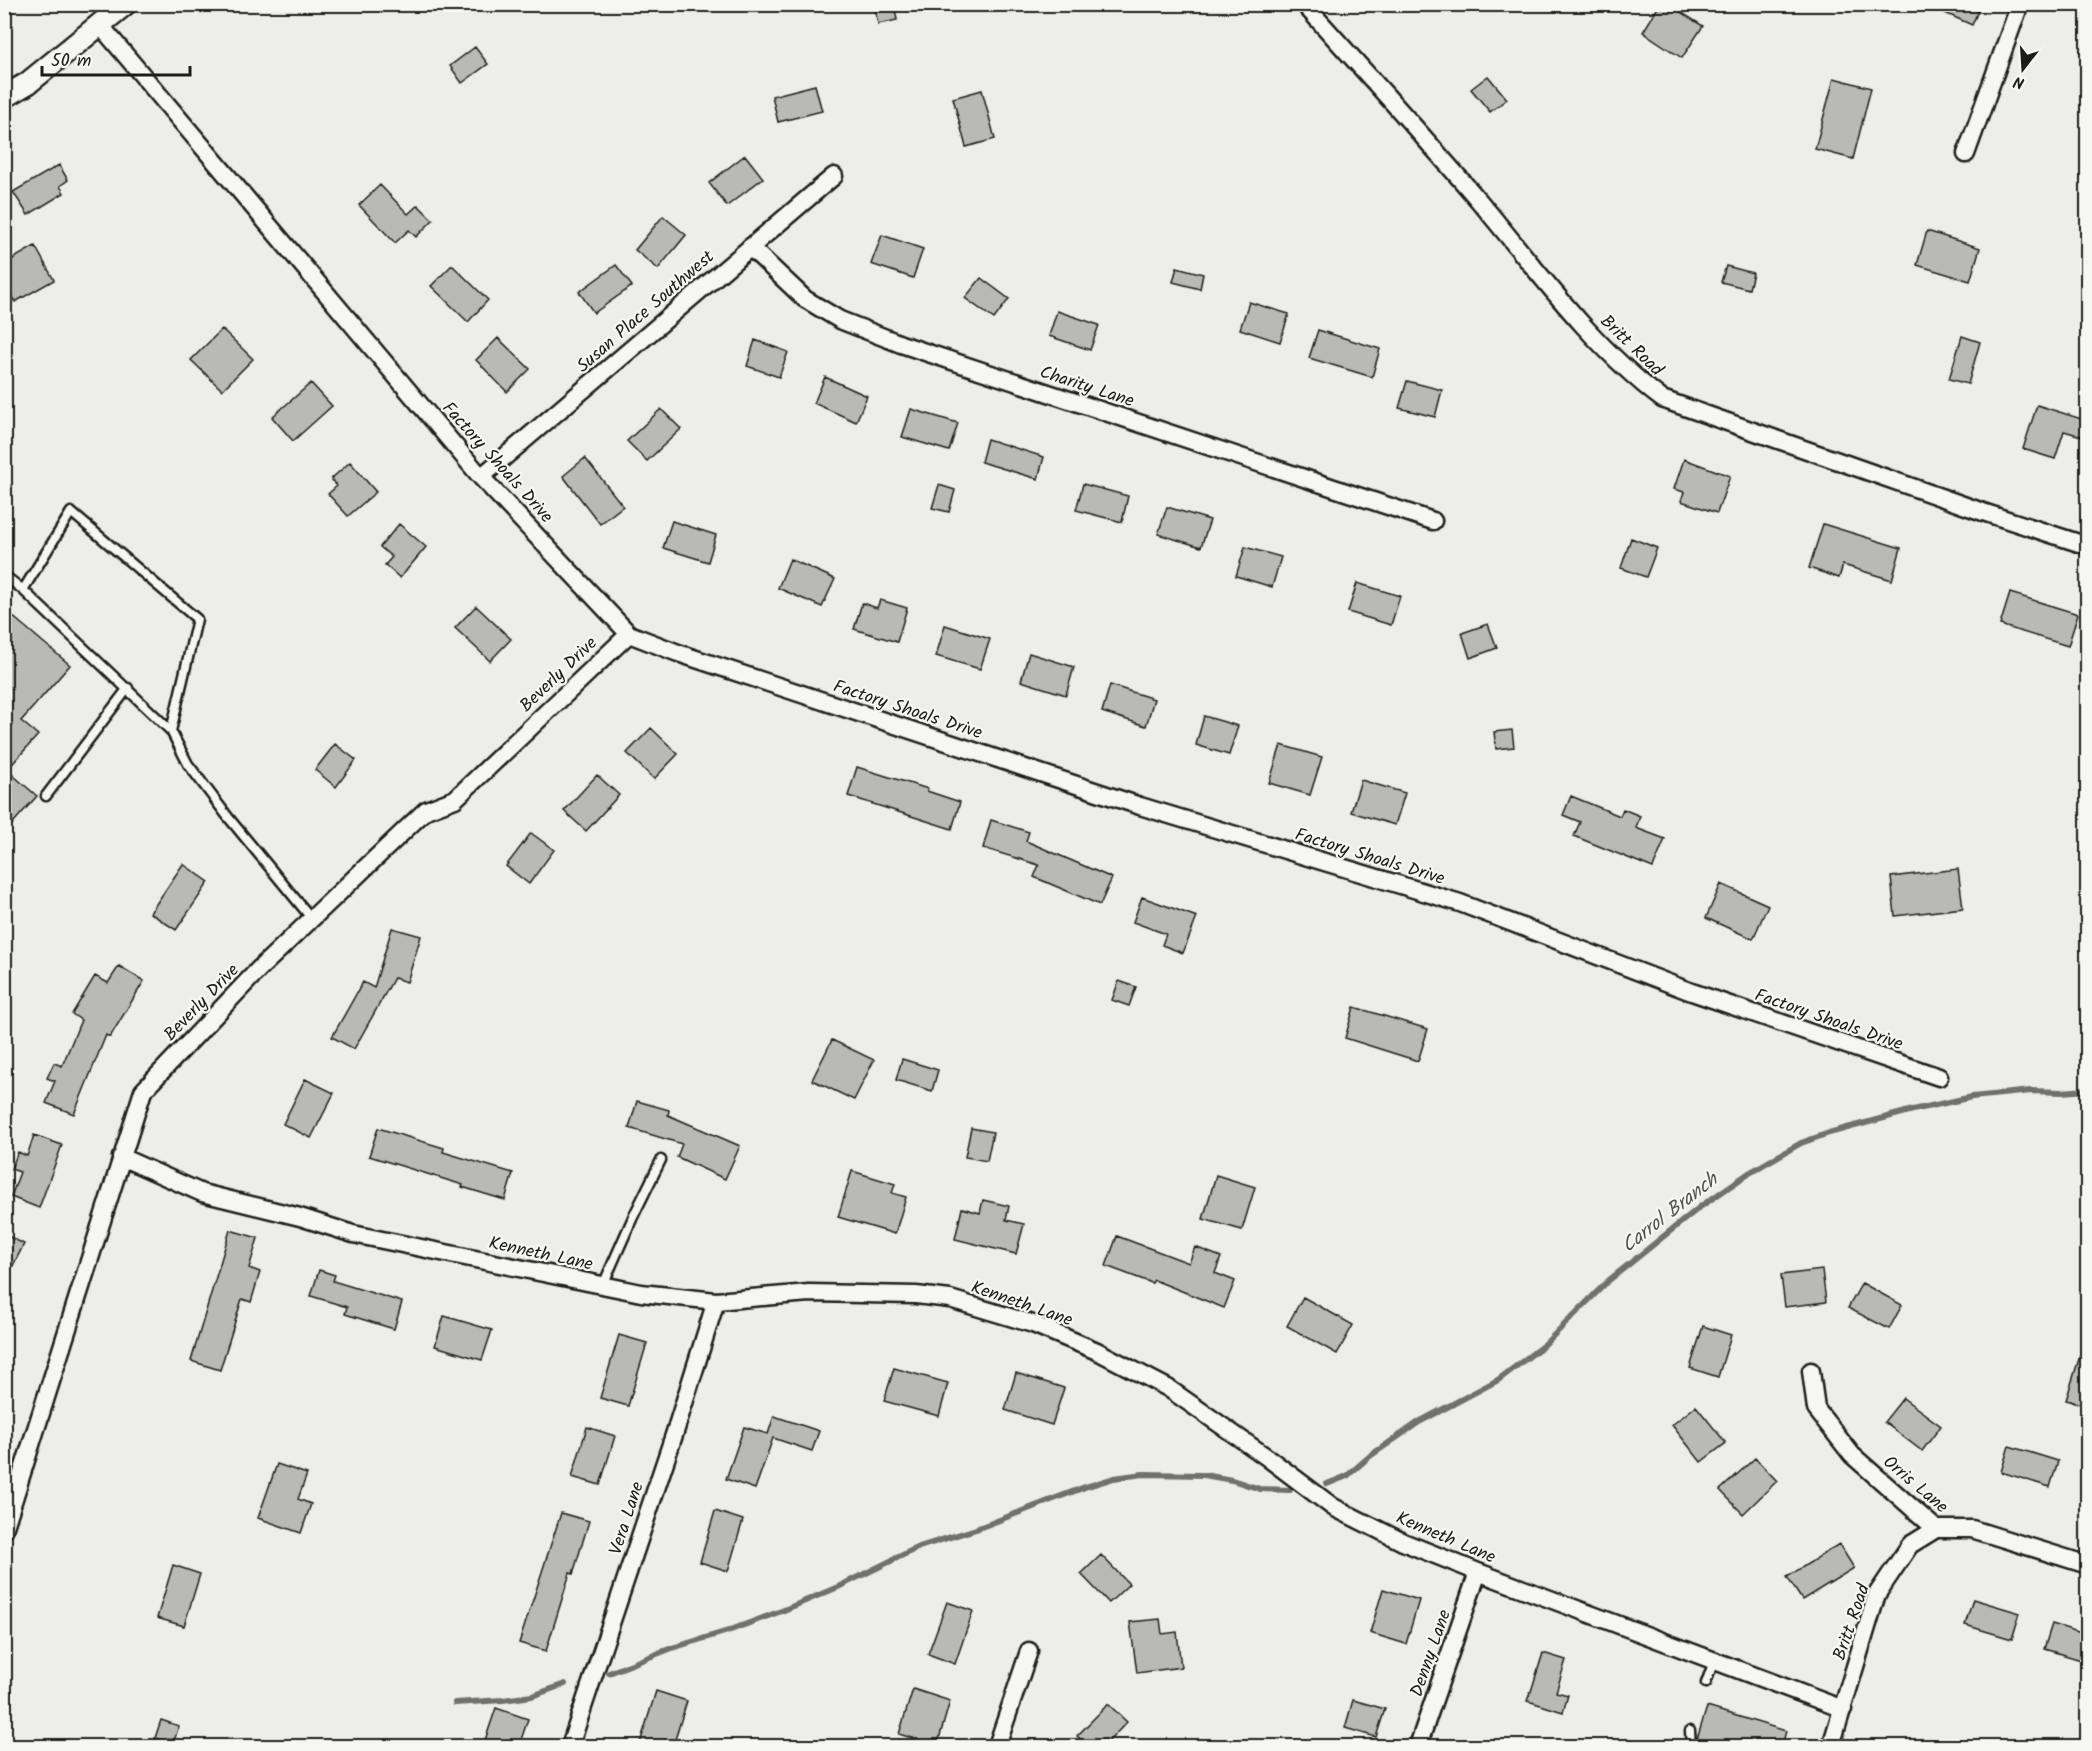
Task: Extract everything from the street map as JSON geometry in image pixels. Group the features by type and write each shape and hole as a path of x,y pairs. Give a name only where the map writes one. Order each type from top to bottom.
{"street":[{"path":"4,97 28,83 125,4"},
{"name":"Britt Road","path":"1304,4 1447,164 1584,326 1641,383 1662,399 1983,512 2088,546"},
{"path":"1966,154 2020,4"},
{"name":"Factory Shoals Drive","path":"100,25 481,477 629,634 678,653 1140,806 1460,903 1689,991 1939,1077"},
{"name":"Susan Place Southwest","path":"481,477 834,176"},
{"name":"Charity Lane","path":"750,247 805,298 840,320 901,344 1433,521"},
{"name":"Beverly Drive","path":"4,1530 142,1091 259,969 426,810 455,799 629,634"},
{"name":"Kenneth Lane","path":"121,1157 202,1193 300,1217 353,1234 641,1293 716,1301 808,1293 916,1294 950,1299 1033,1324 1097,1351 1168,1388 1268,1458 1333,1508 1403,1542 1843,1709"},
{"name":"Vera Lane","path":"570,1746 675,1432 716,1301"},
{"name":"Orris Lane","path":"1810,1371 1816,1410 1852,1455 1936,1529 1972,1529 2088,1565"},
{"name":"Britt Road","path":"1831,1746 1877,1594 1910,1545 1936,1529"},
{"name":"Denny Lane","path":"1418,1746 1478,1572"},
{"path":"997,1746 1029,1651"}],"lane":[{"path":"23,590 71,512 197,619 171,731"},
{"path":"4,575 128,688 171,731 188,764 228,817 312,919"},
{"path":"46,796 128,688"},
{"path":"603,1285 633,1216 661,1160"},
{"path":"1706,1683 1714,1661"},
{"path":"1690,1731 1691,1746"}],"building":[{"path":"874,4 894,4 897,20 878,24"},
{"path":"1660,4 1668,4 1703,26 1682,58 1643,32"},
{"path":"1925,4 1981,4 1972,25"},
{"path":"475,47 488,64 462,83 450,66"},
{"path":"1488,76 1507,99 1490,112 1471,89"},
{"path":"1834,78 1871,88 1853,159 1815,149"},
{"path":"815,85 822,111 778,122 772,96"},
{"path":"982,90 995,139 966,147 953,98"},
{"path":"745,155 763,178 727,206 709,183"},
{"path":"59,165 68,180 60,186 64,193 28,215 13,192"},
{"path":"380,185 408,214 418,205 433,220 416,237 409,230 395,243 359,205"},
{"path":"663,216 686,235 658,269 635,250"},
{"path":"1927,231 1980,248 1970,281 1917,265"},
{"path":"882,235 923,249 913,278 871,264"},
{"path":"35,246 54,280 15,302 4,284 4,264"},
{"path":"452,265 488,300 468,322 431,286"},
{"path":"616,265 632,286 594,313 579,292"},
{"path":"1726,266 1753,273 1749,289 1721,282"},
{"path":"1177,267 1203,274 1200,289 1173,282"},
{"path":"981,278 1009,299 994,319 965,298"},
{"path":"1249,302 1289,314 1280,342 1240,329"},
{"path":"1057,311 1099,325 1090,350 1049,336"},
{"path":"222,329 253,359 222,390 191,360"},
{"path":"1318,330 1380,349 1372,377 1309,358"},
{"path":"1962,336 1980,342 1968,384 1949,379"},
{"path":"498,338 530,369 507,392 476,360"},
{"path":"755,340 788,352 779,377 747,366"},
{"path":"825,377 867,396 856,422 814,403"},
{"path":"1407,381 1442,390 1435,417 1399,408"},
{"path":"311,383 332,406 293,441 272,417"},
{"path":"2037,405 2088,421 2088,438 2064,431 2055,459 2023,449"},
{"path":"661,409 681,429 647,461 627,441"},
{"path":"911,409 958,423 949,451 902,437"},
{"path":"987,439 1044,457 1038,479 981,462"},
{"path":"585,458 623,506 600,524 563,476"},
{"path":"1684,459 1730,476 1717,513 1681,501 1684,492 1674,489"},
{"path":"350,462 376,492 348,516 328,494 337,486 331,479"},
{"path":"1083,484 1128,496 1122,522 1076,510"},
{"path":"939,485 955,490 949,512 932,508"},
{"path":"1167,507 1210,520 1201,547 1158,534"},
{"path":"672,521 716,535 708,562 663,548"},
{"path":"399,524 426,547 400,578 385,565 392,557 380,547"},
{"path":"1823,524 1901,548 1892,580 1843,565 1839,578 1809,568"},
{"path":"1631,538 1657,548 1646,577 1621,568"},
{"path":"1245,547 1281,557 1272,587 1236,576"},
{"path":"790,559 835,579 822,607 778,588"},
{"path":"1357,583 1400,596 1391,625 1348,612"},
{"path":"2010,593 2078,614 2068,646 2000,625"},
{"path":"880,600 907,608 897,642 854,629 862,603 877,608"},
{"path":"476,606 511,639 490,661 455,628"},
{"path":"4,609 70,665 21,721 38,735 7,770 37,796 4,833"},
{"path":"1488,624 1497,648 1470,658 1462,633"},
{"path":"945,625 990,639 980,669 936,656"},
{"path":"1029,653 1074,667 1066,695 1021,681"},
{"path":"1110,685 1154,699 1146,726 1102,712"},
{"path":"1204,716 1238,726 1229,755 1196,745"},
{"path":"651,728 678,754 654,779 627,753"},
{"path":"1512,730 1514,747 1496,749 1494,732"},
{"path":"335,744 356,760 336,787 315,770"},
{"path":"1281,745 1322,757 1310,795 1269,783"},
{"path":"857,767 928,789 927,791 960,802 952,829 848,796"},
{"path":"597,775 619,795 586,831 564,811"},
{"path":"1361,780 1405,793 1395,825 1351,812"},
{"path":"1571,796 1620,816 1623,809 1640,816 1636,828 1665,839 1653,868 1574,836 1580,822 1563,815"},
{"path":"991,820 1029,832 1026,841 1112,878 1100,905 1034,877 1039,865 983,848"},
{"path":"531,833 554,850 529,884 506,866"},
{"path":"183,864 209,882 176,930 150,913"},
{"path":"1958,869 1963,908 1895,916 1891,877"},
{"path":"1721,884 1768,905 1753,939 1706,918"},
{"path":"1142,897 1197,917 1183,953 1162,945 1166,934 1133,922"},
{"path":"392,928 421,936 407,982 394,978 354,1049 332,1037 363,982 374,988"},
{"path":"119,966 144,981 110,1037 106,1035 74,1114 46,1103 55,1081 47,1078 54,1063 62,1066 81,1020 72,1014 95,976 108,983"},
{"path":"1119,981 1136,987 1129,1006 1112,1000"},
{"path":"1354,1007 1428,1029 1418,1061 1345,1038"},
{"path":"832,1040 874,1060 854,1100 812,1080"},
{"path":"902,1059 938,1070 932,1091 896,1080"},
{"path":"305,1079 334,1093 311,1138 283,1124"},
{"path":"637,1101 669,1110 668,1115 740,1146 725,1179 677,1157 682,1144 629,1128"},
{"path":"378,1128 444,1148 443,1152 513,1173 505,1200 369,1156"},
{"path":"971,1128 993,1132 987,1161 965,1157"},
{"path":"34,1135 62,1145 39,1208 11,1197 20,1172 11,1169 18,1152 27,1156"},
{"path":"852,1171 895,1184 892,1193 906,1197 895,1234 838,1217"},
{"path":"1216,1175 1255,1187 1242,1230 1203,1219"},
{"path":"983,1200 1009,1206 1006,1220 1024,1224 1016,1254 955,1239 962,1208 980,1213"},
{"path":"230,1230 258,1238 249,1268 260,1272 251,1302 242,1299 220,1370 191,1361"},
{"path":"4,1234 24,1244 4,1283"},
{"path":"1117,1236 1189,1263 1195,1247 1221,1257 1215,1273 1235,1281 1224,1308 1154,1280 1152,1283 1106,1266"},
{"path":"319,1270 335,1275 333,1281 402,1302 394,1329 345,1314 347,1307 311,1296"},
{"path":"1822,1270 1826,1302 1785,1307 1781,1275"},
{"path":"1862,1283 1902,1305 1889,1329 1848,1308"},
{"path":"1303,1297 1353,1325 1337,1354 1287,1326"},
{"path":"444,1316 492,1330 482,1360 435,1346"},
{"path":"1703,1326 1731,1335 1718,1377 1690,1368"},
{"path":"619,1335 647,1343 628,1406 600,1398"},
{"path":"2084,1343 2088,1344 2088,1406 2066,1400"},
{"path":"894,1368 948,1383 939,1416 884,1401"},
{"path":"1016,1373 1064,1388 1052,1425 1005,1410"},
{"path":"1903,1398 1941,1426 1922,1451 1884,1422"},
{"path":"1696,1406 1726,1443 1701,1462 1672,1425"},
{"path":"774,1416 819,1431 812,1451 773,1438 755,1489 726,1479 744,1427 768,1434"},
{"path":"587,1427 615,1436 600,1485 572,1477"},
{"path":"2009,1446 2058,1461 2050,1487 2001,1472"},
{"path":"1755,1458 1777,1481 1743,1514 1720,1490"},
{"path":"277,1464 307,1474 298,1499 311,1504 301,1533 258,1518"},
{"path":"715,1511 743,1520 728,1571 700,1562"},
{"path":"561,1513 589,1521 546,1651 519,1643"},
{"path":"1839,1544 1854,1568 1802,1600 1787,1577"},
{"path":"1101,1555 1129,1584 1109,1603 1081,1574"},
{"path":"173,1565 200,1574 184,1626 157,1618"},
{"path":"1383,1589 1419,1600 1406,1644 1370,1633"},
{"path":"1973,1599 2020,1613 2012,1639 1965,1625"},
{"path":"947,1602 973,1611 955,1664 928,1654"},
{"path":"1160,1619 1162,1634 1177,1632 1181,1667 1137,1673 1130,1622"},
{"path":"2052,1624 2088,1635 2088,1662 2044,1649"},
{"path":"1543,1653 1566,1660 1556,1692 1568,1695 1563,1712 1528,1701"},
{"path":"913,1689 950,1701 937,1746 899,1734"},
{"path":"656,1691 687,1701 673,1746 651,1746 640,1743"},
{"path":"1353,1700 1385,1709 1376,1737 1345,1728"},
{"path":"1108,1704 1127,1722 1104,1746 1088,1746 1077,1736"},
{"path":"1707,1707 1786,1731 1782,1746 1697,1746"},
{"path":"496,1708 528,1719 519,1746 483,1746"},
{"path":"161,1720 179,1726 173,1744 155,1738"}],"waterway":[{"name":"Carrol Branch","path":"1327,1484 1347,1476 1370,1456 1419,1422 1498,1380 1544,1345 1608,1281 1700,1207 1749,1173 1801,1143 1913,1110 1972,1097 2031,1091 2088,1090"},
{"path":"609,1673 672,1648 728,1631 784,1610 838,1587 919,1547 976,1529 1114,1478 1143,1474 1204,1475 1232,1480 1260,1489 1290,1490"},
{"path":"455,1703 532,1696 565,1684"}]}
